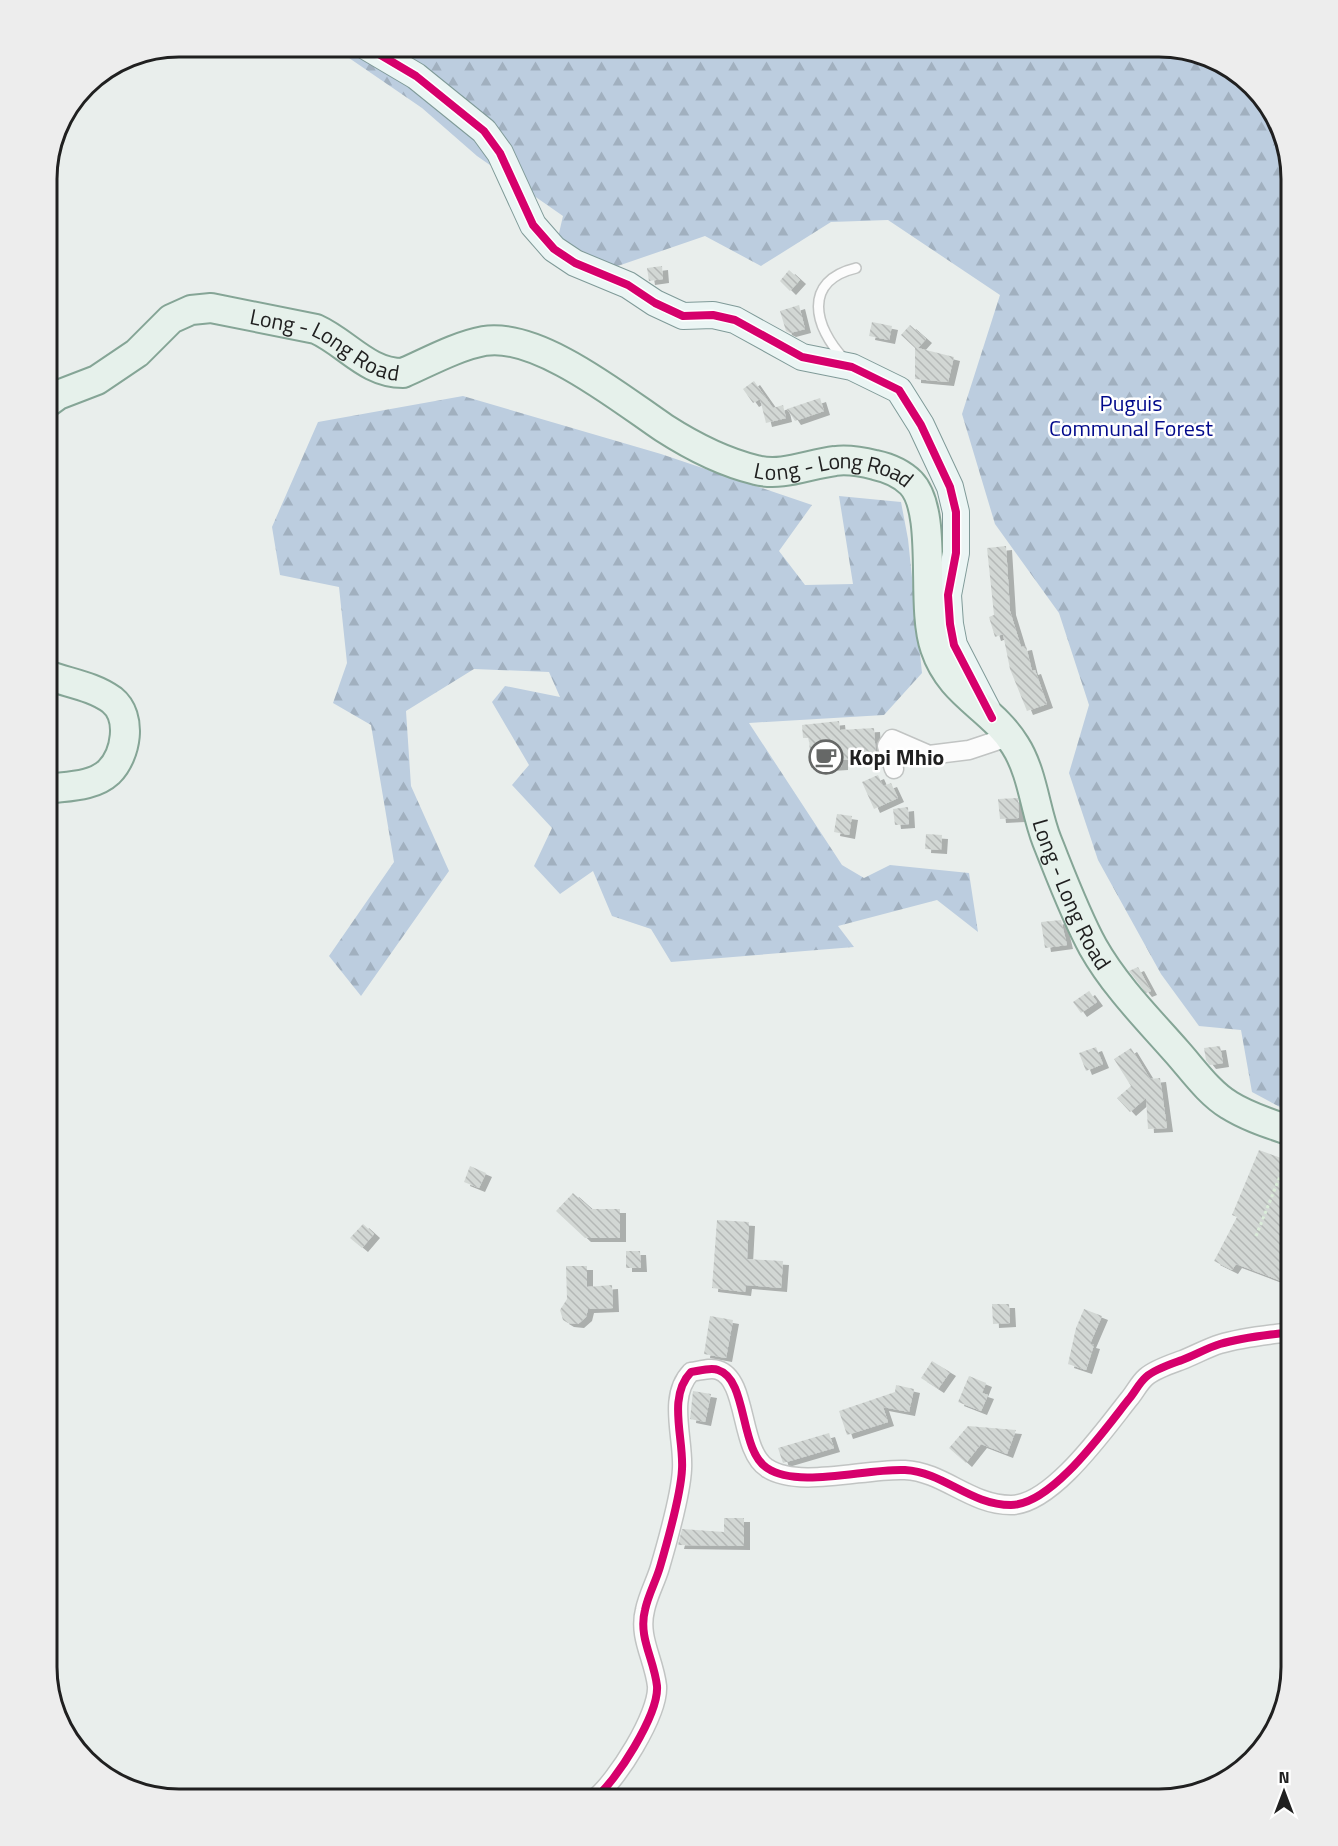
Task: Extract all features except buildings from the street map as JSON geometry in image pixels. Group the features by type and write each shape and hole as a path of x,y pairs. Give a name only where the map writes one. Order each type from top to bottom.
{"main road":[{"name":"Long - Long Road","path":"57,396 98,380 137,354 171,318 191,310 211,308 302,324 332,336 372,367 392,373 403,373 487,341 505,341 537,351 584,372 667,429 708,453 736,464 759,471 778,472 838,460 863,462 892,469 912,484 924,507 927,616 934,646 945,672 962,693 1000,727 1016,745 1027,771 1048,842 1093,946 1118,984 1201,1081 1227,1105 1281,1127"},
{"path":"57,678 97,692 114,702 122,716 126,734 121,751 109,772 84,785 57,788"}],"street":[{"path":"385,57 416,76 484,131 500,153 533,225 554,249 575,263 628,285 655,303 682,316 713,315 735,320 802,357 852,368 899,390 921,424 950,487 956,512 956,553 948,595 954,645 1000,727 969,750 928,755 892,739 887,746 894,769"},
{"path":"607,1789 626,1761 656,1699 657,1688 645,1638 644,1618 660,1566 681,1481 678,1421 681,1386 692,1372 718,1369 723,1373 738,1395 752,1451 767,1468 783,1476 799,1479 881,1470 907,1470 938,1476 960,1492 988,1501 1022,1504 1056,1482 1096,1440 1145,1377 1220,1344 1281,1334"}],"lane":[{"path":"852,368 825,336 819,321 819,297 824,285 841,272 856,268"}],"path":[{"path":"1256,1236 1281,1174"}],"green space":[{"name":"Puguis Communal Forest","path":"348,57 1167,57 1198,63 1220,73 1233,82 1256,105 1272,133 1280,163 1281,179 1281,1108 1252,1092 1241,1030 1199,1026 1161,974 1098,860 1069,773 1089,705 1059,613 995,524 962,414 1000,295 888,220 831,222 761,266 705,236 609,269 556,246 563,216 477,156 422,108"},
{"path":"463,396 661,454 812,505 779,551 805,585 853,584 839,496 901,502 908,539 922,673 884,715 749,723 842,865 864,878 890,865 969,873 978,932 937,900 838,926 854,947 671,962 651,929 612,916 593,871 560,894 534,866 552,828 512,785 529,765 492,702 505,686 560,697 549,672 474,669 406,711 411,786 449,871 361,996 329,956 394,862 371,725 333,703 347,663 339,587 280,575 272,527 318,422"}],"cycle path":[{"path":"384,57 416,76 484,131 500,153 533,225 554,249 575,263 628,285 655,303 683,316 713,315 735,320 802,357 852,367 899,390 921,425 950,487 956,512 956,553 948,595 950,624 954,645 992,718"},
{"path":"604,1789 624,1763 644,1730 656,1698 657,1686 645,1639 643,1620 646,1604 666,1545 679,1491 682,1457 678,1406 684,1382 691,1372 715,1369 728,1376 739,1400 747,1431 758,1459 767,1468 780,1474 814,1477 905,1470 932,1476 983,1500 1011,1505 1027,1502 1060,1479 1092,1446 1146,1377 1163,1367 1210,1347 1247,1338 1281,1333"}],"place":[{"name":"Kopi Mhio","path":"826,757"}]}
